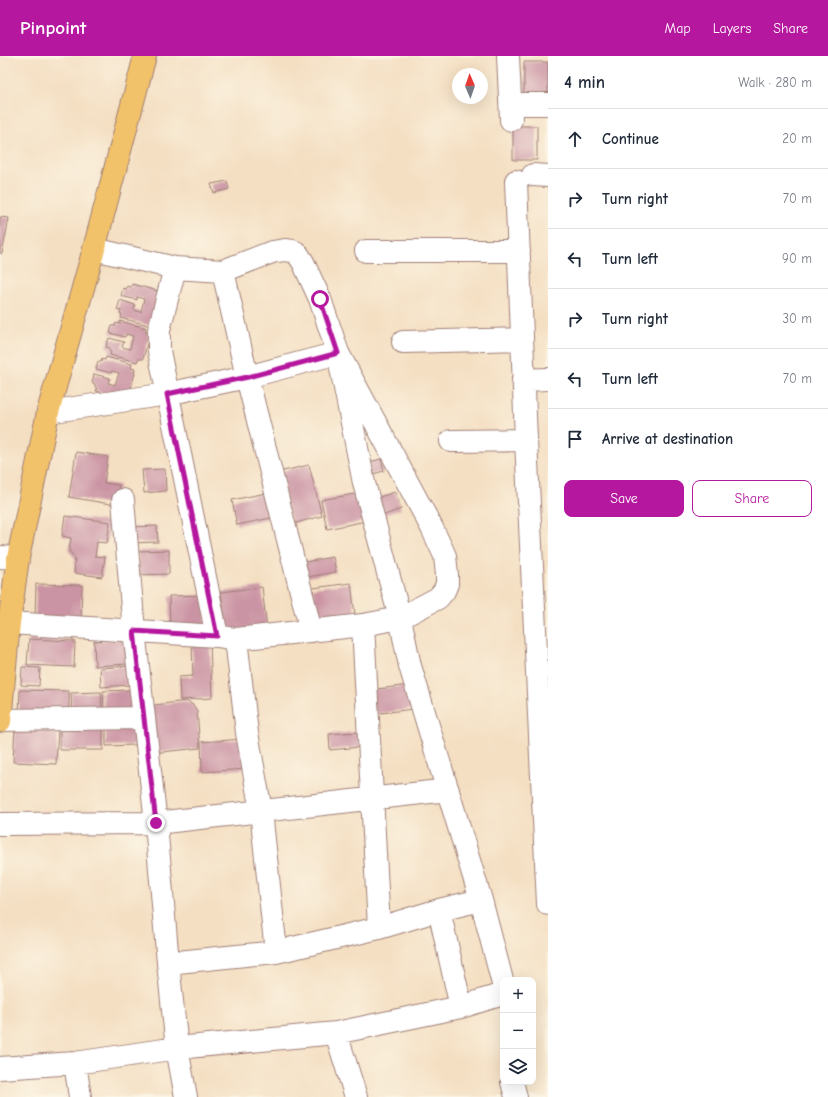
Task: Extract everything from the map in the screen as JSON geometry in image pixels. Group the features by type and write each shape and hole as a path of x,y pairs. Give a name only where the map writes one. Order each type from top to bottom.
{"main road":[{"path":"0,720 9,623 9,558 94,249 145,56"}],"street":[{"path":"508,56 517,112 548,104"},
{"path":"532,177 518,251 526,440 542,669 548,904"},
{"path":"94,249 175,268 223,272 272,252 285,250 297,253 303,262 320,299 338,353 364,484 400,618 410,666 481,900 501,977"},
{"path":"366,251 518,251"},
{"path":"175,268 160,330 159,351 167,394 227,638 247,733 261,811 276,952"},
{"path":"223,272 311,631"},
{"path":"404,342 521,339"},
{"path":"48,412 167,394 248,377 338,353"},
{"path":"9,623 227,638 363,625 400,618 438,598 444,592 447,584 444,556 432,528 338,353"},
{"path":"523,380 548,379"},
{"path":"451,441 526,440"},
{"path":"123,500 134,631 156,823 176,1048 186,1097"},
{"path":"363,625 379,928"},
{"path":"0,720 144,718"},
{"path":"0,824 156,823 448,790"},
{"path":"168,963 276,952 379,928 438,910 481,900"},
{"path":"438,910 461,1007"},
{"path":"0,1068 76,1063 176,1048 336,1033 461,1007 500,995"},
{"path":"336,1033 356,1097"},
{"path":"76,1063 80,1097"},
{"path":"513,1085 516,1097"}],"building":[{"path":"524,62 548,62 548,95 524,95"},
{"path":"513,126 537,126 537,160 513,160"},
{"path":"227,181 229,189 214,193 211,184"},
{"path":"0,217 9,218 2,254 0,253"},
{"path":"132,284 158,291 157,295 160,296 152,323 149,322 148,325 121,318 121,311 117,310 120,300 135,305 134,310 141,312 144,299 137,297 137,300 121,296 123,288 126,289 127,286 131,287"},
{"path":"120,321 146,328 145,332 149,333 149,337 143,359 138,359 137,362 110,355 110,348 106,347 109,338 124,342 122,347 130,349 133,336 126,334 125,337 110,333 112,326 115,326 116,323 120,324"},
{"path":"106,357 132,364 131,368 135,369 135,373 129,395 123,398 96,391 97,388 95,387 95,384 92,383 94,374 110,378 108,383 115,385 119,373 112,371 111,373 96,369 98,362 101,362 102,359 105,360"},
{"path":"76,452 108,457 104,483 119,485 116,505 69,497"},
{"path":"381,459 384,471 365,476 362,464"},
{"path":"309,465 322,516 292,524 279,472"},
{"path":"165,469 166,491 144,493 142,470"},
{"path":"395,492 401,509 376,518 370,500"},
{"path":"266,493 271,518 237,525 232,500"},
{"path":"360,493 366,521 327,529 321,500"},
{"path":"65,516 110,522 107,543 97,542 95,556 105,557 102,577 74,573 75,558 69,551 71,538 62,536"},
{"path":"157,526 158,542 129,543 128,527"},
{"path":"169,550 169,574 138,575 138,551"},
{"path":"333,557 336,572 302,578 299,563"},
{"path":"351,583 355,615 317,620 313,588"},
{"path":"36,584 82,585 81,619 35,618"},
{"path":"262,587 267,629 227,634 221,592"},
{"path":"205,595 206,628 170,629 169,596"},
{"path":"29,639 75,641 74,667 27,665"},
{"path":"127,639 128,664 95,666 94,641"},
{"path":"210,641 212,698 180,700 179,677 193,676 192,642"},
{"path":"129,666 130,685 101,687 100,668"},
{"path":"22,667 40,668 39,686 21,685"},
{"path":"409,685 413,709 373,714 370,690"},
{"path":"20,690 69,691 69,716 19,715"},
{"path":"133,690 134,716 104,717 103,691"},
{"path":"101,692 102,716 72,716 71,693"},
{"path":"186,701 193,705 197,711 200,748 152,753 147,706"},
{"path":"15,727 58,730 56,764 13,762"},
{"path":"60,728 103,728 103,750 60,750"},
{"path":"106,728 136,728 136,745 106,746"},
{"path":"359,732 360,747 330,750 329,734"},
{"path":"244,739 246,769 202,772 201,742"}],"route":[{"path":"156,823 134,631 217,636 167,394 248,377 338,353 320,299"}]}
